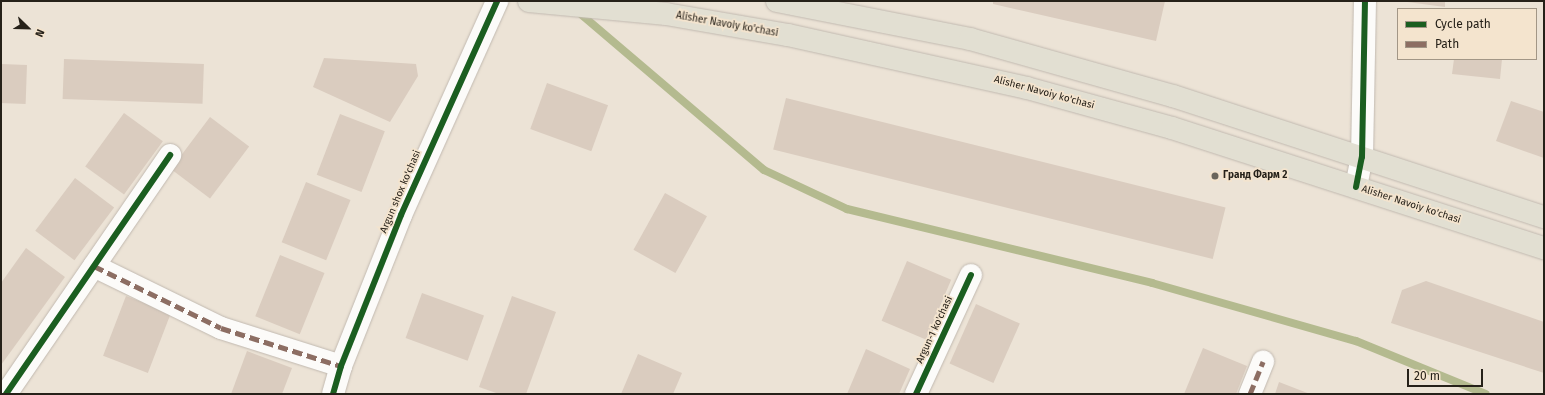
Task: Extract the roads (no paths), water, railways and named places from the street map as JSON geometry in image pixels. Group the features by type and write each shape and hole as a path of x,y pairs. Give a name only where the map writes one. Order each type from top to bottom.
{"main road":[{"name":"Alisher Navoiy ko'chasi","path":"529,1 586,6 646,7 926,64 1027,88 1172,128 1544,248"},
{"path":"777,1 970,38 1173,96 1544,217"}],"street":[{"name":"Argun shox ko'chasi","path":"333,394 341,366 401,215 497,1"},
{"path":"1356,187 1362,157 1365,1"},
{"path":"6,394 170,156"},
{"path":"94,266 221,328 341,366"},
{"name":"Argun-1 ko'chasi","path":"916,394 972,275"},
{"path":"1250,394 1263,362"}],"waterway":[{"path":"576,10 764,170 847,209 1152,283 1356,341 1486,394"}],"place":[{"name":"Гранд Фарм 2","path":"1215,176"}]}
